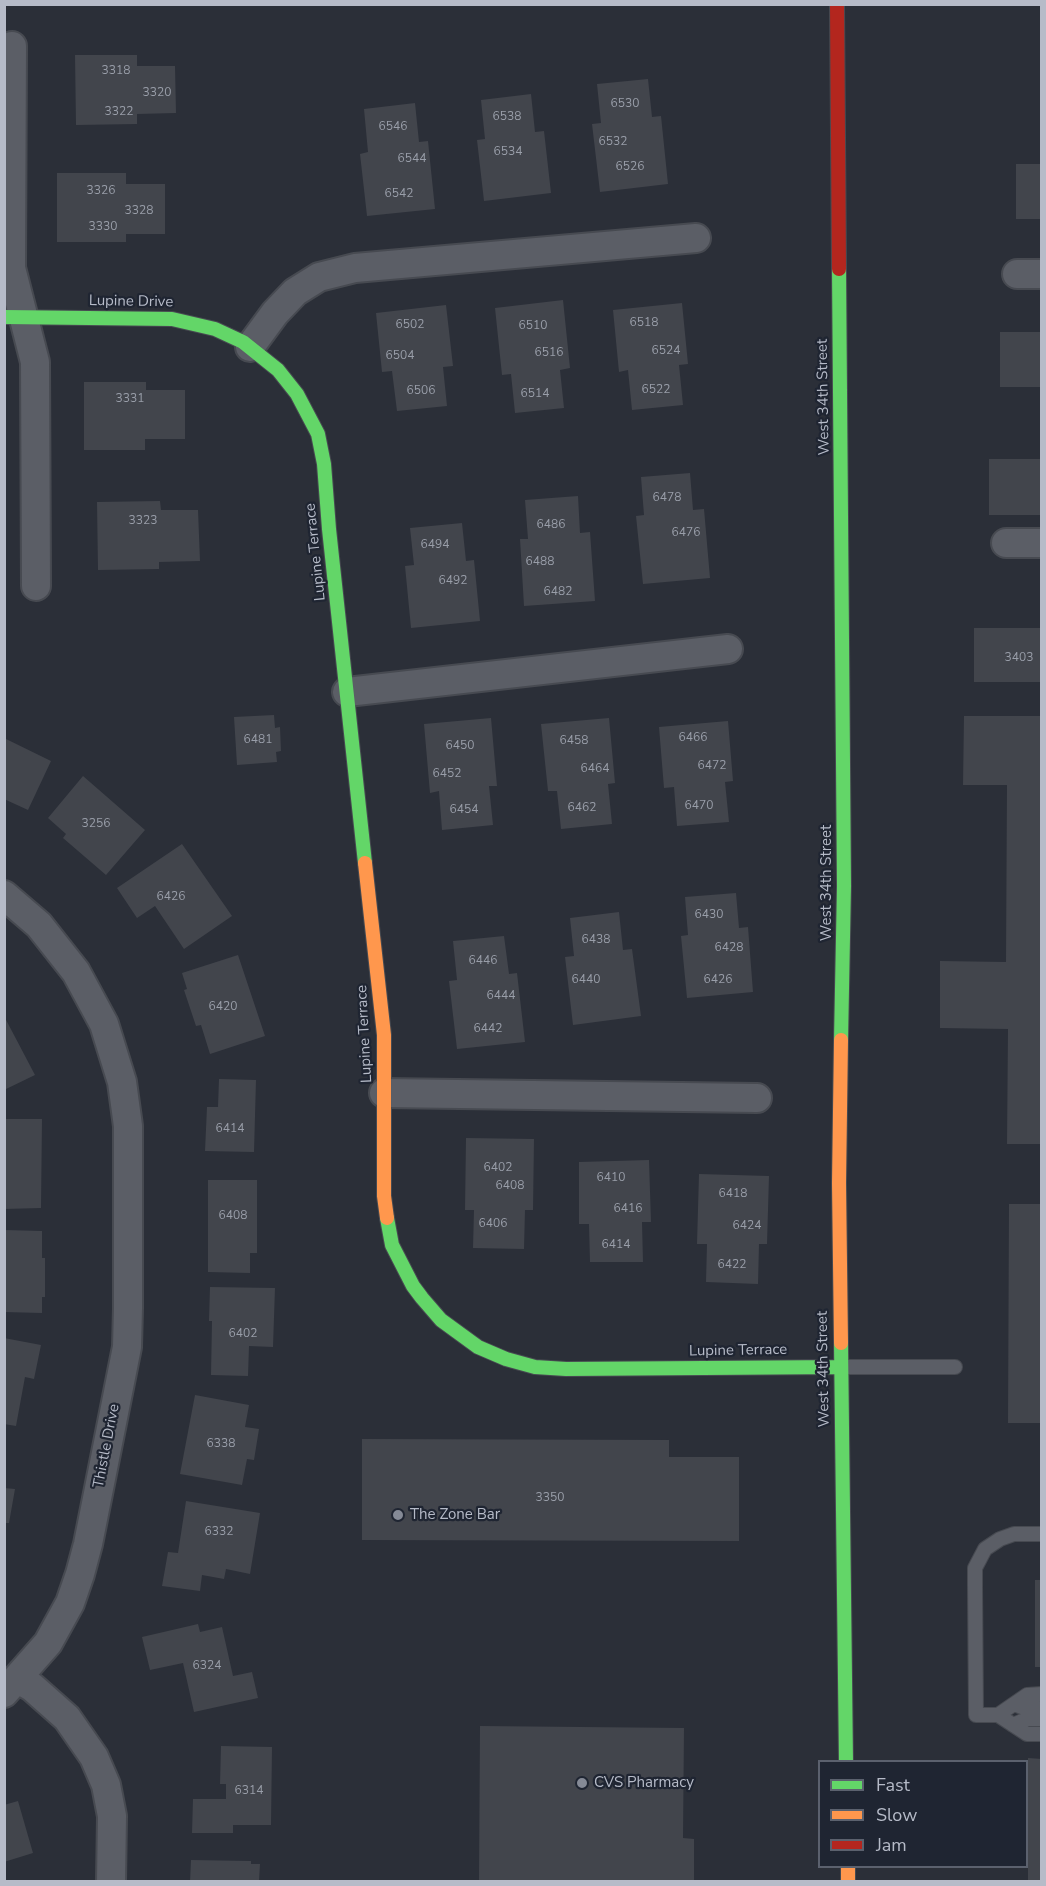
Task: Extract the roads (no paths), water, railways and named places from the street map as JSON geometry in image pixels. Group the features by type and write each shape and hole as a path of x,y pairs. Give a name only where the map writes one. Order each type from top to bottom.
{"street":[{"name":"West 34th Street","path":"837,11 844,886 839,1183 846,1760"},
{"path":"12,46 10,268 14,317 35,362 36,586"},
{"path":"250,347 275,313 295,292 319,277 355,268 696,238"},
{"name":"Lupine Drive","path":"14,317 172,318 215,329 250,347"},
{"name":"Lupine Terrace","path":"250,347 278,370 297,394 318,434 324,464 384,1035 384,1196 392,1245 413,1286 431,1310 452,1330 478,1347 506,1359 549,1369 841,1367"},
{"path":"1006,543 1041,543"},
{"path":"347,692 728,649"},
{"name":"Thistle Drive","path":"4,895 39,925 68,959 84,984 104,1024 122,1082 128,1126 126,1347 88,1544 70,1603 48,1643 11,1686"},
{"path":"384,1093 757,1098"},
{"name":"Thistle Drive","path":"11,1686 32,1687 67,1718 94,1756 106,1785 112,1816 111,1881"}],"lane":[{"path":"841,1367 955,1367"},
{"path":"1041,1534 1014,1534 1000,1539 985,1549 975,1568 976,1715 998,1715 1027,1734 1041,1734"},
{"path":"998,1715 1027,1695 1041,1694"},
{"path":"1014,1704 1028,1708 1041,1708"},
{"path":"1013,1725 1027,1719 1041,1719"}],"place":[{"name":"The Zone Bar","path":"398,1515"},
{"name":"CVS Pharmacy","path":"582,1783"}]}
